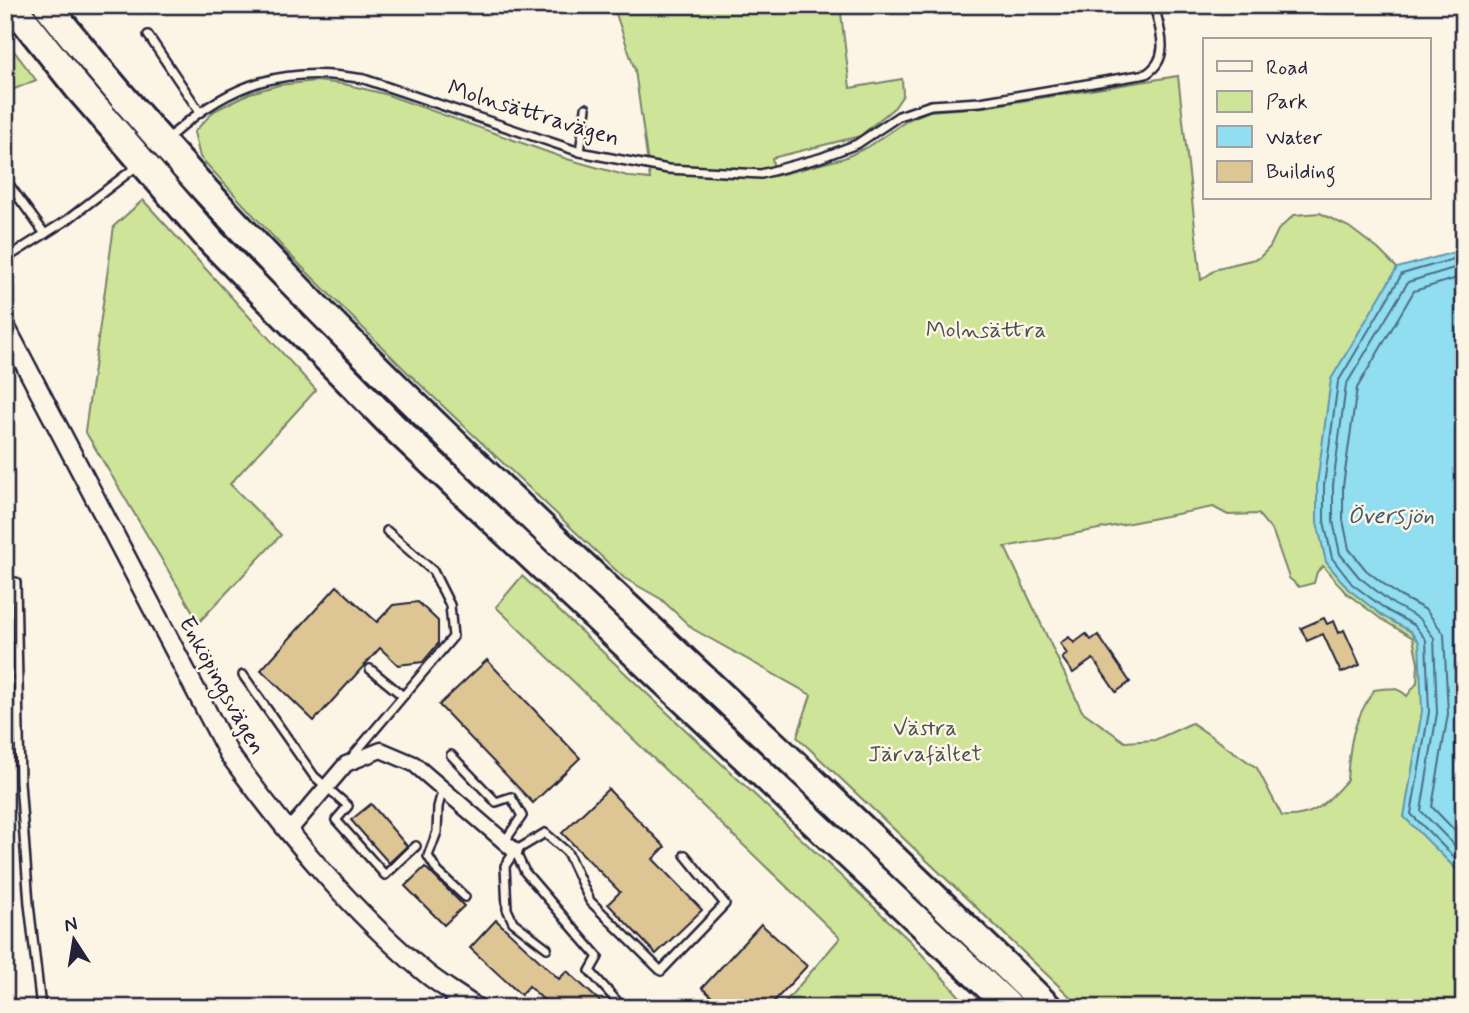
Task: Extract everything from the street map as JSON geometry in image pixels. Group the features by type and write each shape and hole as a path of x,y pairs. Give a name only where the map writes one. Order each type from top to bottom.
{"highway":[{"path":"12,5 78,88 212,242 395,428 1011,1008"},
{"path":"47,5 101,73 234,223 421,413 1049,1008"}],"street":[{"name":"Enköpingsvägen","path":"5,326 229,754 338,890 386,937 462,1004"},
{"path":"289,831 346,764 381,750 414,764 510,846"}],"lane":[{"name":"Molnsättravägen","path":"173,134 199,111 244,86 285,76 333,73 365,79 580,152 668,169 761,174 820,159 857,144 899,116 930,105 980,102 1146,74 1154,69 1162,55 1154,5"},
{"path":"148,35 199,111"},
{"path":"580,152 586,108"},
{"path":"5,259 75,214 132,170"},
{"path":"5,179 45,234"},
{"path":"346,764 453,637 450,605 433,571 387,531"},
{"path":"16,582 20,782 29,904 41,1008"},
{"path":"370,669 403,696"},
{"path":"243,675 314,776 348,806 336,820 385,875 416,846"},
{"path":"451,755 496,802 510,797 522,816 505,866 507,909 513,922 547,948"},
{"path":"443,787 438,807 437,832 428,856 438,872 465,897"},
{"path":"510,846 545,833 567,852 590,901 661,971 725,904 685,855"},
{"path":"510,846 526,872 598,957 590,971 623,1008"}],"green space":[{"name":"Molnsättra","path":"613,5 840,5 850,88 902,79 903,95 895,107 860,136 772,158 775,176 844,158 868,147 908,120 929,111 984,107 1178,76 1201,280 1218,268 1259,258 1270,247 1278,230 1294,215 1320,213 1349,227 1378,249 1397,268 1377,303 1464,286 1464,1008 1082,1008 797,737 811,695 693,629 661,599 624,578 403,368 289,254 200,157 194,132 214,111 250,93 279,85 316,81 344,84 385,94 567,159 631,177 650,179 635,70","holes":["1213,507 1228,515 1258,514 1273,532 1289,578 1299,587 1314,583 1317,572 1323,566 1345,592 1381,619 1413,638 1418,663 1417,683 1407,696 1396,689 1374,690 1353,733 1347,780 1312,812 1282,816 1257,768 1192,723 1155,740 1125,742 1082,711 1005,547"]},
{"path":"5,39 36,80 5,93"},
{"path":"143,200 316,390 230,484 281,535 199,622 85,431 114,226"},
{"path":"522,576 911,942 970,1008 780,1008 840,938 496,607"}],"water":[{"name":"Översjön","path":"1464,231 1464,877 1404,817 1422,711 1419,642 1410,631 1384,617 1348,589 1326,562 1317,522 1317,484 1331,379 1397,268 1455,252"}],"building":[{"path":"337,586 377,622 393,605 418,602 438,621 438,644 423,662 398,665 380,648 314,721 261,670"},
{"path":"1324,618 1327,624 1334,621 1339,633 1344,630 1360,665 1341,673 1323,634 1307,641 1301,628"},
{"path":"1086,634 1091,640 1098,635 1130,682 1116,692 1093,659 1073,673 1062,658 1067,654 1060,643 1069,637 1074,643"},
{"path":"487,660 580,758 533,803 439,705"},
{"path":"608,789 665,847 653,859 702,910 656,954 608,904 620,892 562,833"},
{"path":"371,804 407,846 389,863 351,820"},
{"path":"425,867 464,906 444,925 405,886"},
{"path":"496,920 559,979 567,971 607,1008 552,1008 529,986 521,995 470,948"},
{"path":"761,924 807,966 768,1008 724,1008 702,988"}],"park label":[{"name":"Västra Järvafältet","path":"925,740"}]}
